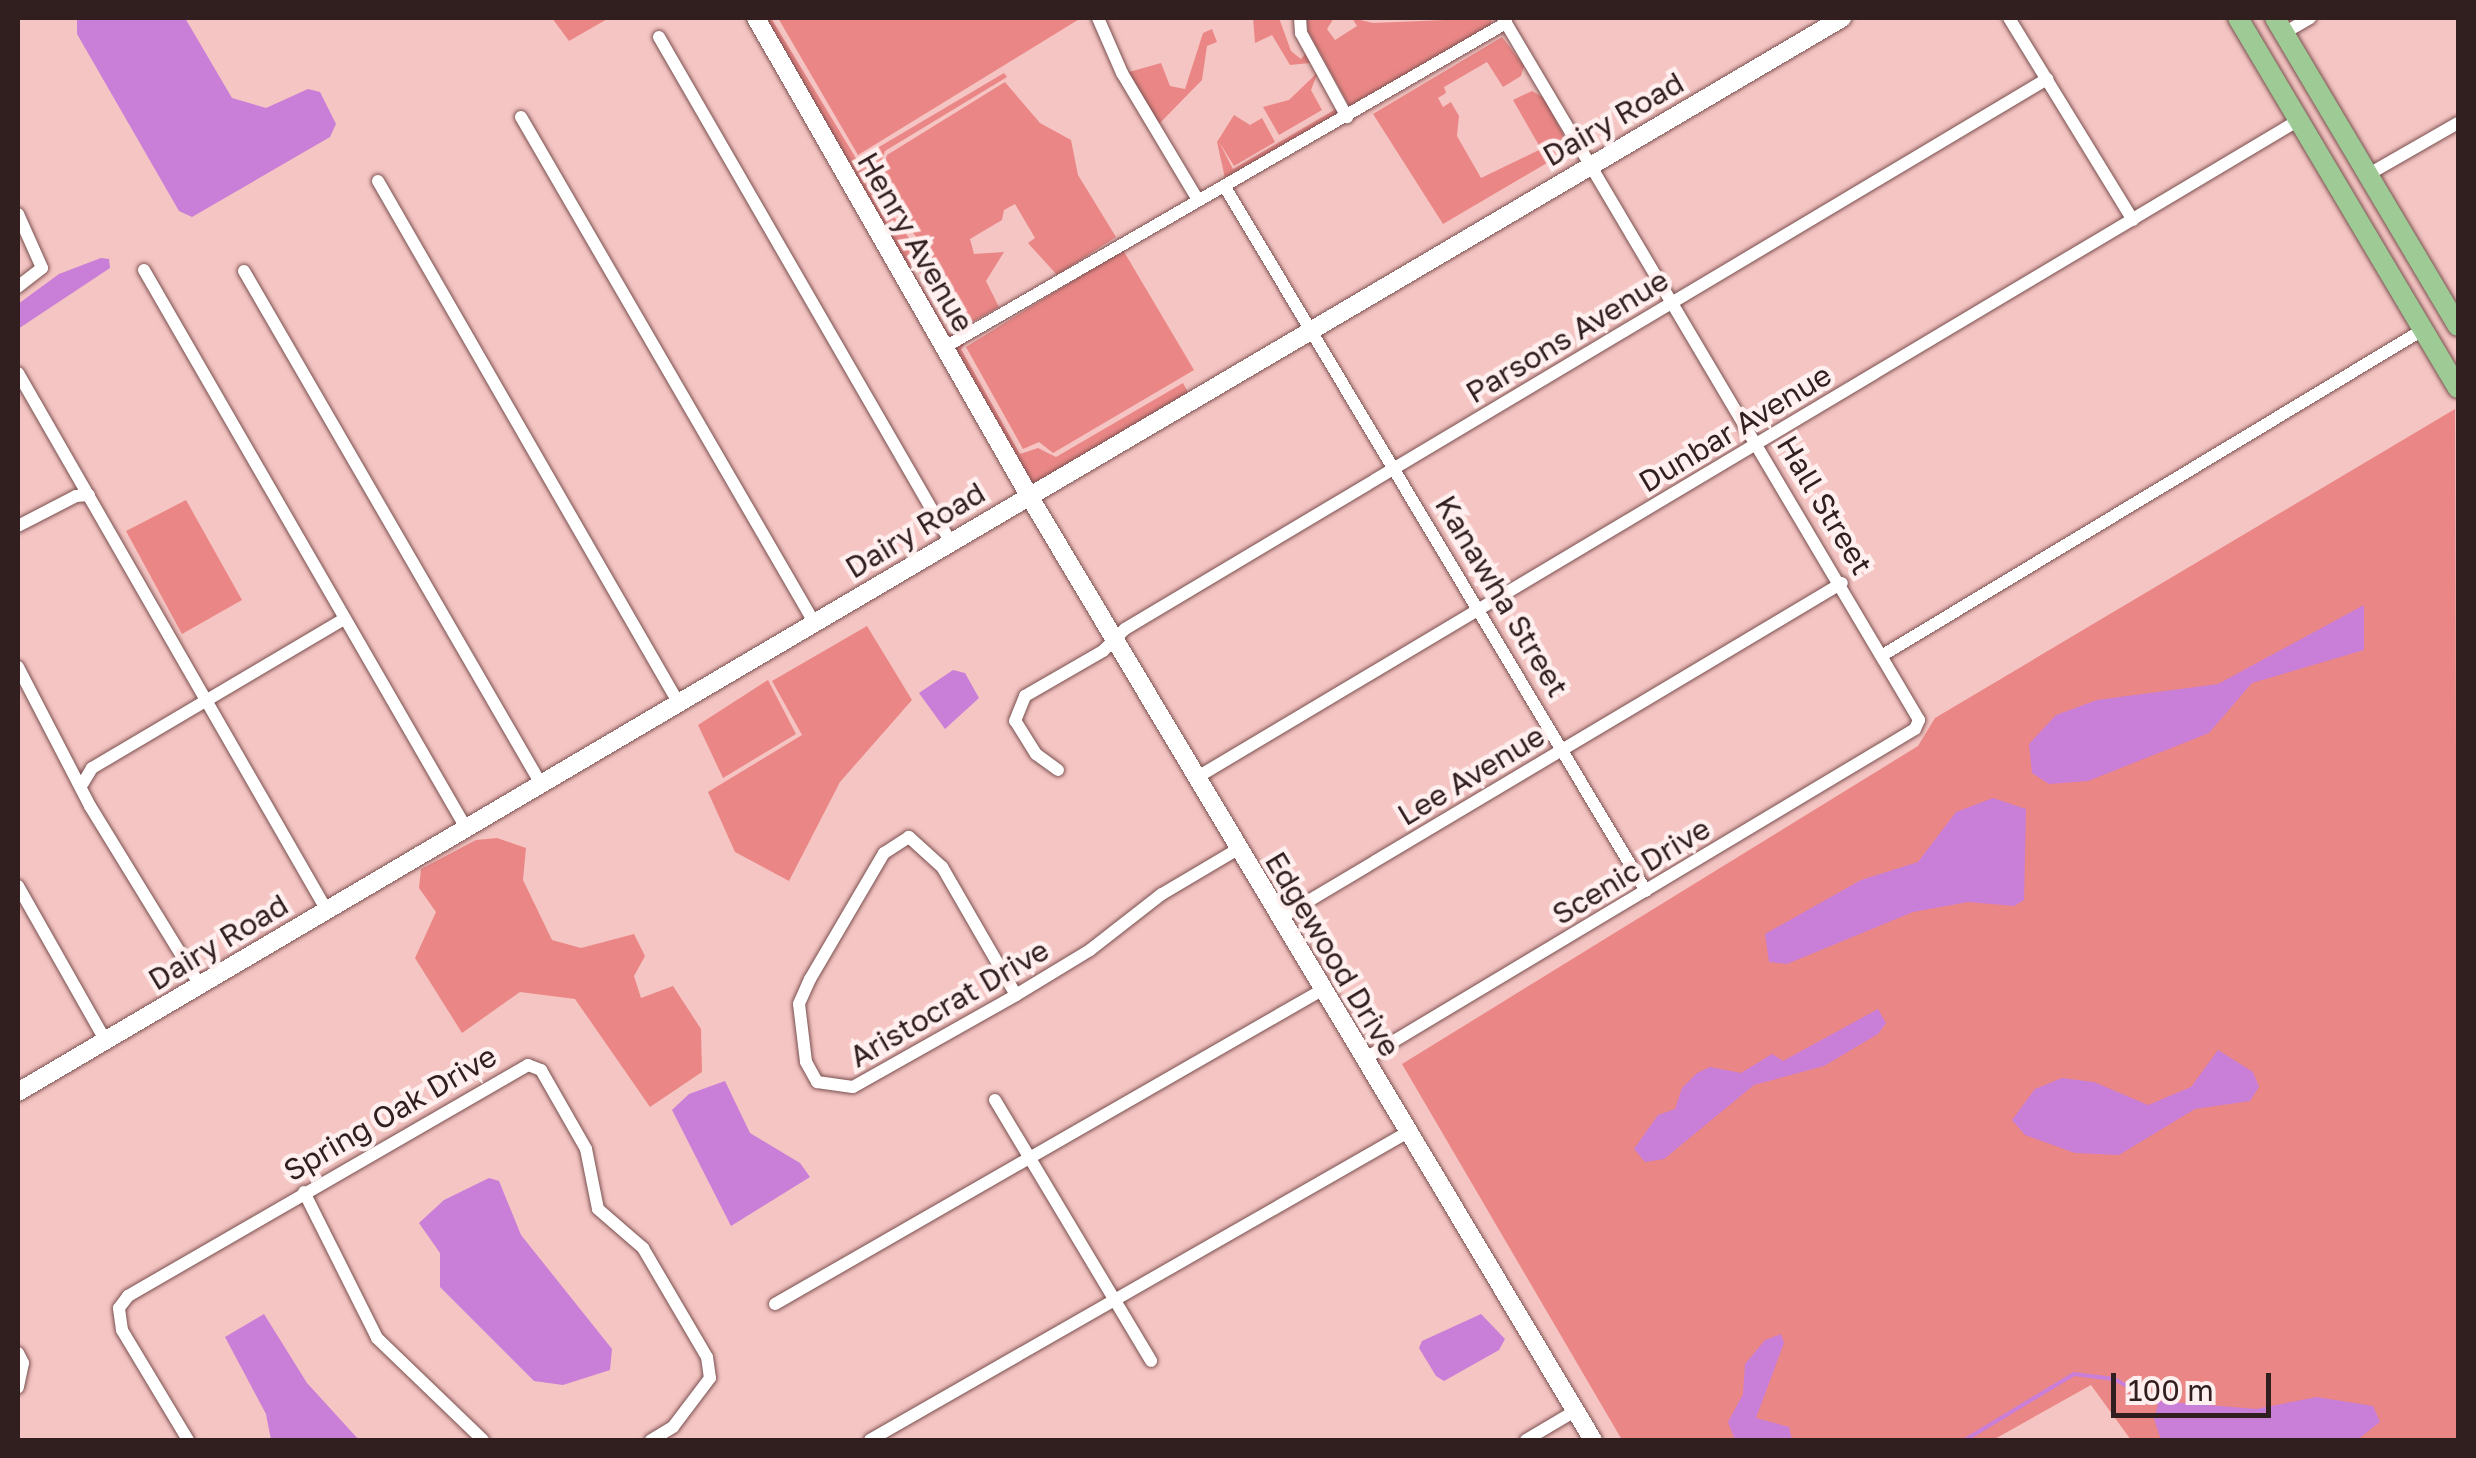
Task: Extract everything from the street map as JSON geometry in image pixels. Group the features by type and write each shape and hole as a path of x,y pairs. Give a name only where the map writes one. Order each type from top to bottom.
{"main road":[{"path":"2238,18 2458,388"},
{"path":"2246,18 2280,25 2456,316"},
{"path":"2299,120 2325,126 2351,145"},
{"path":"2399,288 2426,309 2456,316"},
{"path":"2424,329 2458,339"}],"street":[{"name":"Henry Avenue","path":"756,18 1028,494"},
{"path":"1098,18 1122,74 1198,200"},
{"path":"1300,18 1301,33 1348,117"},
{"name":"Dairy Road","path":"18,1092 1842,18"},
{"path":"2009,18 2133,220"},
{"path":"2280,25 2310,18"},
{"path":"944,347 1348,117 1505,20"},
{"name":"Hall Street","path":"1505,20 1920,720"},
{"path":"659,38 950,541"},
{"name":"Parsons Avenue","path":"1058,770 1021,734 1016,709 1114,638 2047,79"},
{"path":"521,116 814,622"},
{"name":"Dunbar Avenue","path":"1196,778 2299,120"},
{"path":"2369,174 2458,122"},
{"path":"378,181 678,702"},
{"name":"Kanawha Street","path":"1225,187 1313,328 1646,891"},
{"path":"18,214 42,268 18,287"},
{"path":"144,270 466,828"},
{"path":"244,271 541,784"},
{"path":"1883,655 2424,329"},
{"path":"18,373 326,910"},
{"name":"Edgewood Drive","path":"1028,494 1593,1440"},
{"path":"18,526 90,495"},
{"name":"Lee Avenue","path":"1280,918 1842,583"},
{"path":"83,784 92,768 344,618"},
{"path":"18,667 83,784 90,806 199,984"},
{"name":"Scenic Drive","path":"1364,1059 1915,729 1920,720"},
{"name":"Aristocrat Drive","path":"1016,995 942,867 909,837 884,853 799,1004 806,1062 818,1082 853,1088 1016,995 1238,849"},
{"path":"18,886 106,1040"},
{"path":"775,1304 1322,990"},
{"name":"Spring Oak Drive","path":"188,1440 122,1330 119,1308 128,1296 516,1068 540,1070 586,1149 598,1209 643,1248 707,1357 710,1378 673,1426 650,1440"},
{"path":"995,1100 1151,1361"},
{"path":"870,1440 1408,1132"},
{"path":"304,1192 377,1338 483,1440"},
{"path":"18,1353 23,1363 18,1387"},
{"path":"1526,1440 1576,1412"}],"shaded area":[{"path":"77,18 185,18 232,98 266,108 308,89 320,92 336,124 330,137 192,217 179,211 77,34"},
{"path":"552,18 609,18 569,41"},
{"path":"763,18 771,18 857,160 1004,73 1007,77 885,151 876,178 879,195 916,248 910,267 949,334 969,337 961,349 1020,454 1038,448 1056,457 1183,383 1188,392 1031,486"},
{"path":"778,18 1081,18 858,155"},
{"path":"1253,18 1279,18 1291,51 1301,59 1306,53 1310,63 1290,65 1272,35 1255,43"},
{"path":"1307,18 1334,18 1327,29 1335,40 1357,26 1352,18 1373,23 1492,18 1491,25 1351,109 1308,31"},
{"path":"1212,29 1217,42 1207,46 1202,80 1158,125 1129,72 1161,63 1170,86 1185,89 1203,33"},
{"path":"1502,37 1524,66 1521,76 1503,87 1487,62 1444,87 1446,93 1438,98 1443,107 1451,102 1459,116 1457,136 1481,178 1541,149 1513,100 1532,91 1544,98 1571,149 1443,224 1373,114"},
{"path":"1318,72 1311,90 1322,110 1279,135 1263,107 1289,100"},
{"path":"1005,82 1040,123 1071,140 1078,175 1116,237 1057,275 1028,243 1035,238 1015,204 1004,210 1002,220 970,239 974,254 1004,252 986,281 999,307 954,332 915,264 922,245 884,193 881,178 887,155"},
{"path":"1336,109 1339,113 1225,178 1217,142 1234,115 1250,125 1262,118 1275,142 1234,166 1219,142 1233,169"},
{"path":"1123,250 1194,370 1053,453 1039,442 1023,449 966,347"},
{"path":"101,258 109,259 110,268 18,329 18,304 59,274"},
{"path":"2455,409 2458,1440 2131,1440 2091,1385 1993,1440 1622,1440 1402,1064 1918,746 1935,718"},
{"path":"186,500 242,600 182,634 126,531"},
{"path":"2364,605 2364,650 2252,683 2209,733 2088,781 2049,784 2032,773 2029,744 2056,715 2097,700 2218,684"},
{"path":"867,626 912,700 840,782 789,881 735,852 708,792 802,735 772,681"},
{"path":"953,670 965,673 979,698 945,729 919,693"},
{"path":"768,680 796,734 723,778 698,725"},
{"path":"1993,798 2026,809 2024,900 2014,906 1968,902 1913,912 1787,964 1769,962 1765,934 1861,880 1918,862 1956,812"},
{"path":"497,838 526,848 523,880 552,940 581,948 634,934 645,956 634,976 641,998 673,986 701,1029 702,1072 650,1107 575,999 520,992 462,1033 415,958 436,912 419,888 421,869 476,840"},
{"path":"1878,1009 1886,1023 1878,1034 1824,1066 1754,1085 1664,1159 1645,1162 1634,1149 1658,1115 1675,1109 1682,1088 1697,1073 1710,1067 1741,1073 1772,1054 1783,1061"},
{"path":"2218,1050 2253,1072 2259,1087 2250,1101 2195,1109 2119,1155 2075,1153 2025,1135 2012,1120 2035,1089 2062,1078 2094,1082 2148,1105 2191,1087"},
{"path":"725,1081 750,1133 800,1163 810,1177 731,1226 672,1110 689,1094"},
{"path":"489,1178 499,1181 521,1235 612,1349 610,1370 563,1385 534,1381 440,1287 440,1253 419,1223 444,1200"},
{"path":"264,1314 307,1383 359,1440 271,1440 266,1414 225,1337"},
{"path":"1481,1314 1505,1339 1499,1350 1444,1381 1436,1376 1419,1348 1422,1341"},
{"path":"1781,1334 1784,1343 1756,1418 1789,1427 1792,1440 1735,1440 1728,1422 1743,1394 1745,1364 1765,1340"},
{"path":"2317,1397 2373,1406 2380,1422 2357,1440 2161,1440 2154,1419 2159,1401 2256,1409"}],"waterway":[{"path":"1965,1440 2074,1374 2114,1379 2159,1403"}]}
